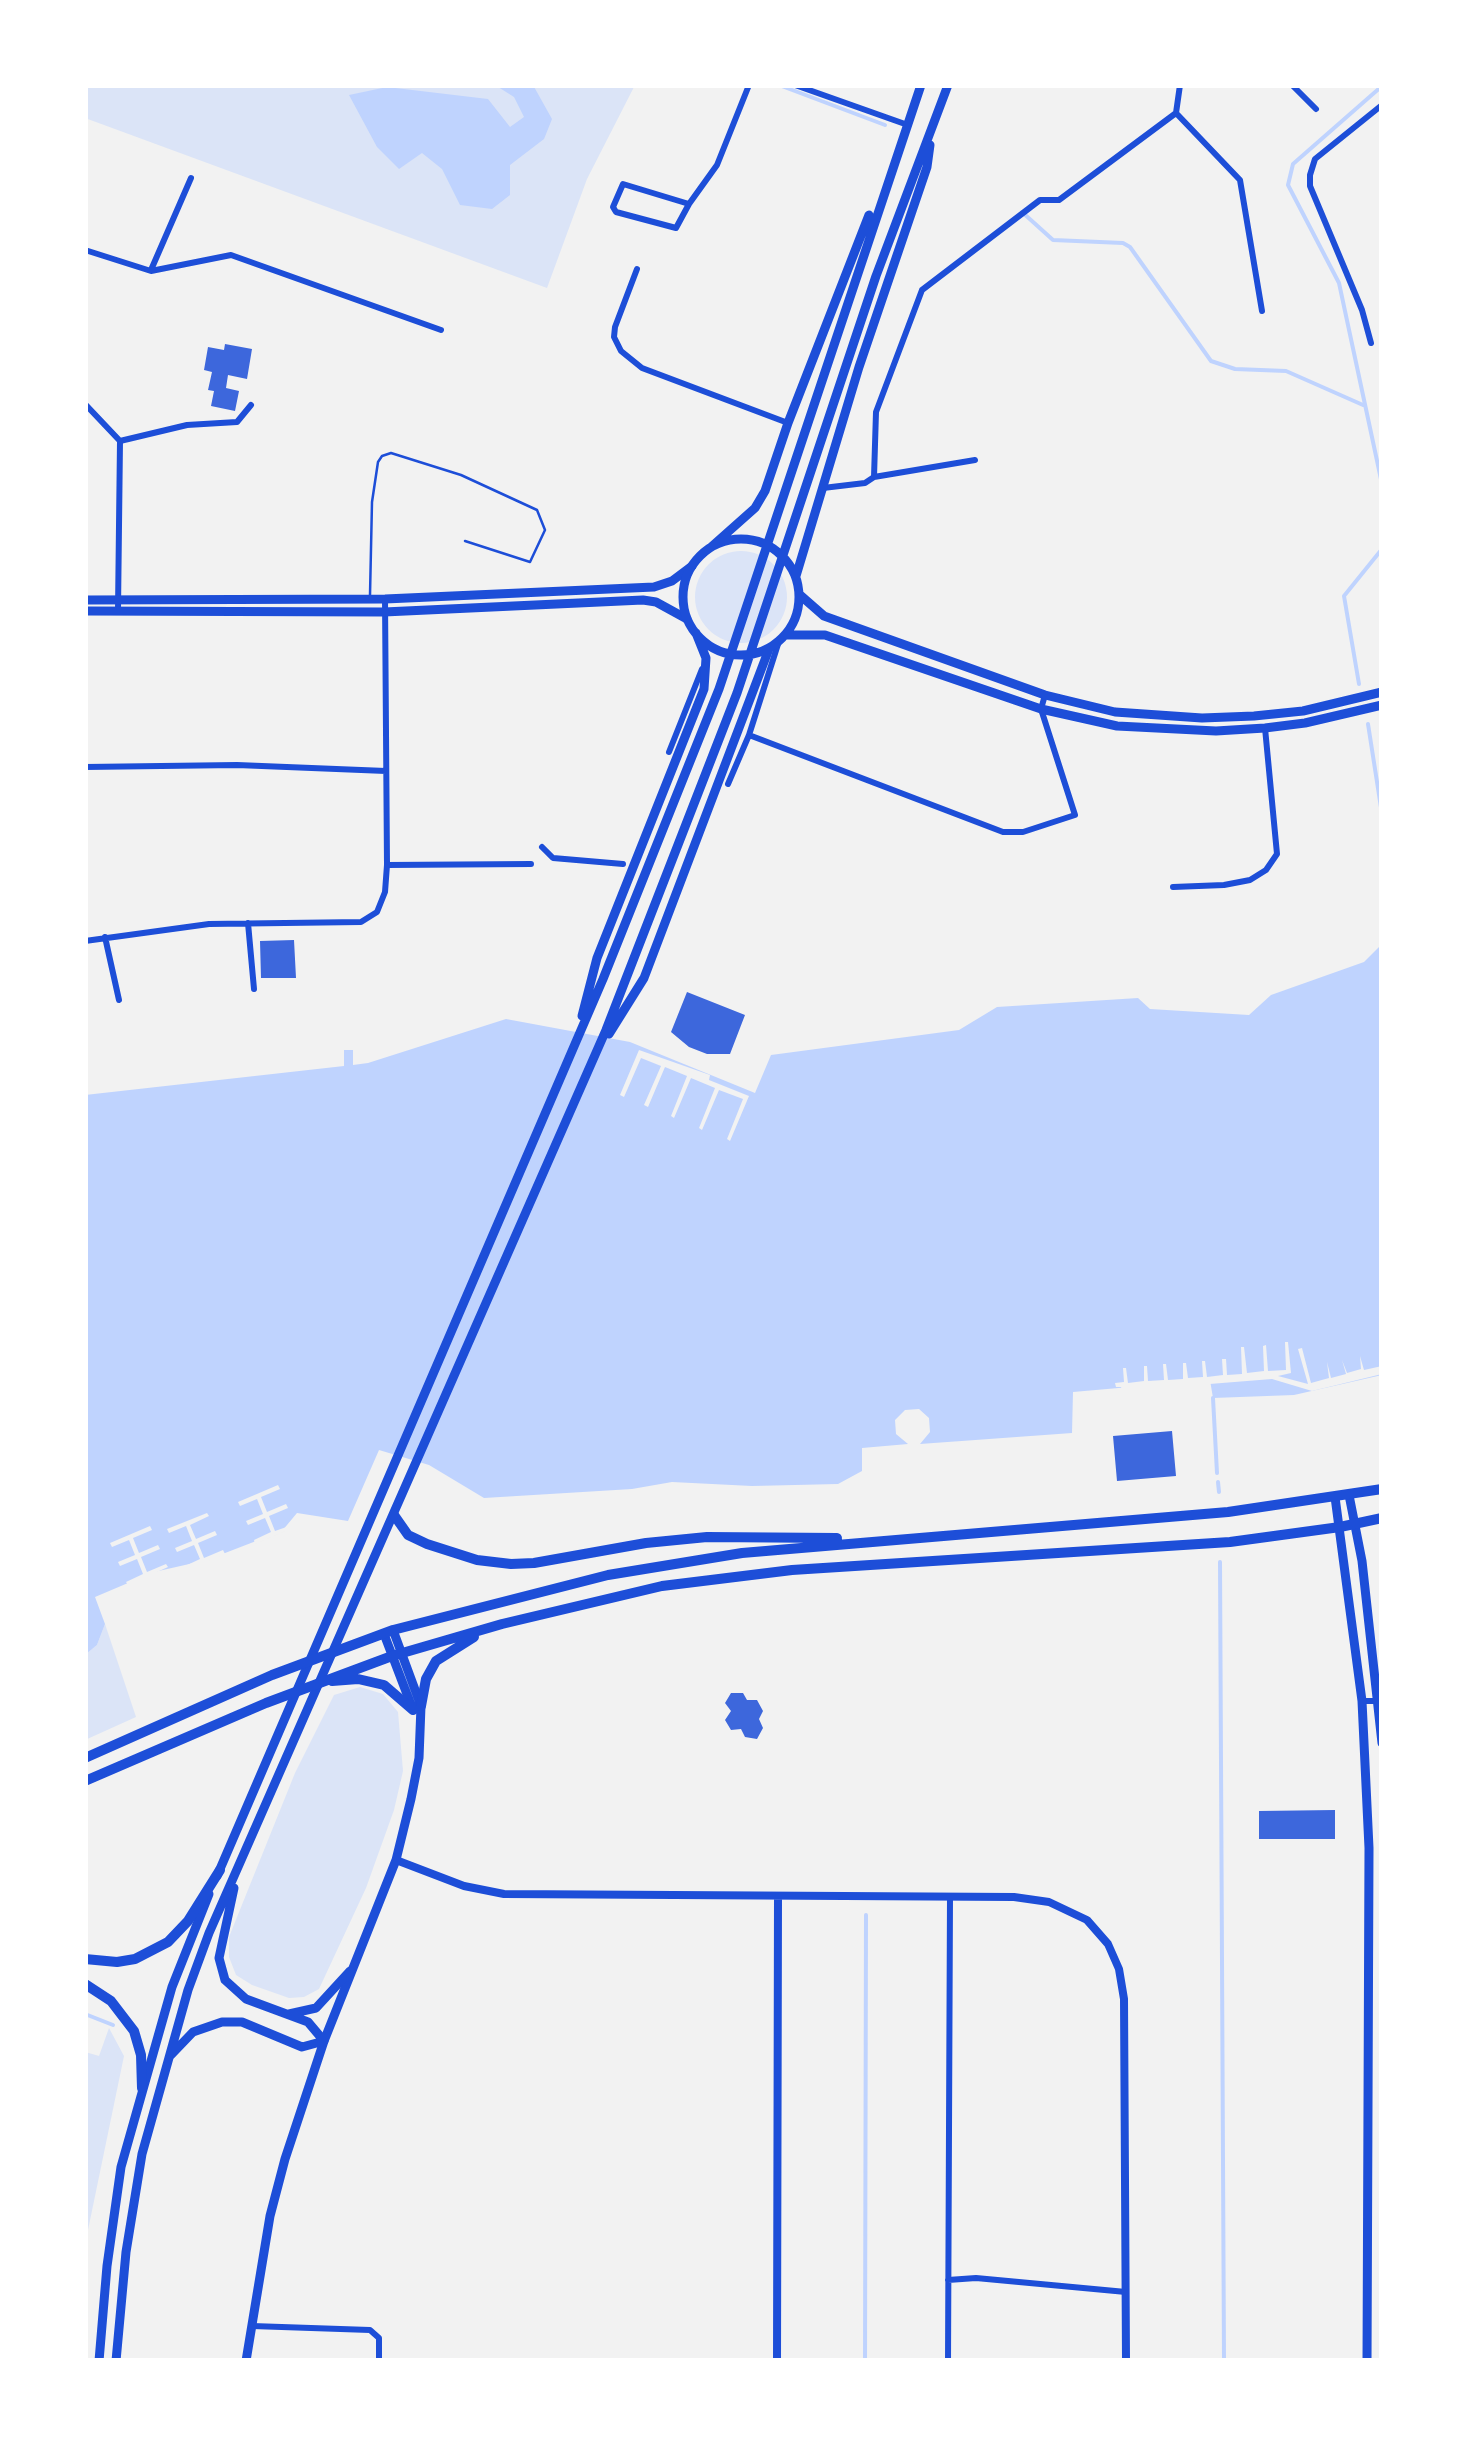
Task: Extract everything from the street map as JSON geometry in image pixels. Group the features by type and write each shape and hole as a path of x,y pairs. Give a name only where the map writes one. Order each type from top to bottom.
{"highway":[{"path":"85,1758 272,1675 389,1632 608,1574 742,1553 1193,1515 1382,1489"},
{"path":"394,1515 408,1534 427,1544 490,1562 534,1563 707,1537 878,1539"},
{"path":"85,1782 316,1683 397,1654 616,1596 792,1570 1180,1547 1382,1518"},
{"path":"316,1683 372,1681 417,1708 436,1660 457,1645 502,1624"},
{"path":"85,1959 135,1959 168,1942 188,1922 220,1870"},
{"path":"85,1984 111,2001 134,2031 142,2066 142,2088"}],"main road":[{"path":"85,611 118,605 654,587 672,581 755,508 765,491 921,85"},
{"path":"116,2361 131,2215 142,2154 204,1947 595,1057 737,692 876,276 948,85"},
{"path":"796,576 926,167 934,122"},
{"path":"99,2361 116,2191 142,2088 182,1958 574,1047 729,662 906,124"},
{"path":"696,633 722,652 754,654 783,638 794,623 800,594 796,576 775,550 760,542 742,539 710,548"},
{"path":"574,1047 597,958 704,689 706,658 687,619 683,601 684,583 692,566"},
{"path":"800,594 824,616 1045,695 1115,712 1202,718 1304,711 1382,692"},
{"path":"85,600 118,605 384,612 643,600 656,602 687,619"},
{"path":"783,638 825,635 1041,709 1117,726 1216,731 1265,728 1382,705"},
{"path":"595,1057 644,978 769,648"},
{"path":"1350,1495 1380,1701 1382,1743"},
{"path":"1334,1497 1362,1702 1370,1848 1367,2361"},
{"path":"246,2361 275,2197 324,2041 396,1860 420,1758 417,1708 389,1632"},
{"path":"240,1863 220,1943 221,1969 234,1990 246,1999 308,2022 324,2041"},
{"path":"286,2014 316,2008 350,1972"},
{"path":"168,2058 193,2032 222,2022 242,2022 302,2047 324,2041"}],"street":[{"path":"689,204 623,184 613,207 616,212 673,230 718,165 749,85"},
{"path":"795,85 906,124"},
{"path":"874,476 876,412 922,290 1040,200 1059,200 1176,113 1180,85"},
{"path":"1292,85 1316,109"},
{"path":"1371,343 1362,310 1310,186 1310,175 1315,159 1382,106"},
{"path":"1176,113 1240,180 1262,311"},
{"path":"151,271 191,178"},
{"path":"85,250 151,271 230,255 441,330"},
{"path":"637,268 615,327 614,337 621,351 642,368 788,423"},
{"path":"85,404 120,441 118,605"},
{"path":"120,441 187,425 237,422 251,405"},
{"path":"822,488 850,486 874,476 975,460"},
{"path":"85,941 208,924 361,922 377,912 387,866 384,599"},
{"path":"728,784 783,638"},
{"path":"669,752 706,658"},
{"path":"749,735 1012,833 1075,815 1041,709 1045,695"},
{"path":"1173,888 1250,880 1266,870 1278,854 1265,728"},
{"path":"85,768 237,765 386,771"},
{"path":"542,847 553,858 623,864"},
{"path":"387,866 531,864"},
{"path":"248,923 254,989"},
{"path":"105,937 120,1000"},
{"path":"1362,1702 1380,1701"},
{"path":"396,1860 464,1886 504,1894 1028,1899 1066,1908 1087,1920 1108,1944 1119,1968 1124,1998 1126,2361"},
{"path":"948,2361 950,1896"},
{"path":"777,2361 778,1897"},
{"path":"948,2280 976,2278 1126,2292"},
{"path":"252,2326 370,2330 379,2338 379,2361"}],"lane":[{"path":"370,599 372,502 382,456 391,453 461,475 536,510 545,530 530,562 465,541"}],"shaded area":[{"path":"85,85 635,85 587,179 547,288 85,118"},
{"path":"732,551 750,551 767,558 780,571 787,597 780,623 767,636 750,643 732,643 715,636 702,623 695,606 695,588 702,571 715,558"},
{"path":"105,1624 136,1717 85,1740 85,1655 97,1645"},
{"path":"360,1687 383,1694 398,1712 403,1771 394,1810 366,1888 319,1989 304,1997 289,1998 236,1975 229,1957 229,1937 295,1773 334,1695"},
{"path":"109,2028 124,2056 85,2230 85,2052 99,2056"}],"water":[{"path":"495,85 533,85 552,119 544,139 510,165 510,195 492,209 460,205 442,169 422,153 399,169 377,147 349,95 387,87 488,99 510,127 524,117 514,97"},
{"path":"1382,944 1382,1375 1294,1395 1213,1398 1210,1380 1073,1392 1072,1433 920,1444 930,1432 929,1418 919,1409 905,1410 895,1420 896,1434 908,1444 862,1448 862,1471 838,1484 752,1486 672,1482 632,1489 484,1498 429,1465 379,1450 348,1521 297,1513 282,1531 207,1560 154,1572 95,1597 105,1624 97,1645 85,1655 85,1095 344,1066 344,1050 353,1050 353,1065 368,1063 506,1019 630,1042 755,1093 771,1055 959,1030 997,1007 1138,998 1150,1009 1249,1015 1271,995 1364,962"}],"pier":[{"path":"639,1050 710,1075 709,1080 749,1096 730,1141 727,1139 743,1099 719,1090 702,1130 699,1128 715,1088 691,1078 674,1118 671,1116 687,1076 665,1067 648,1107 644,1105 661,1066 641,1058 624,1097 620,1095"},
{"path":"1285,1342 1291,1373 1278,1376 1308,1384 1298,1349 1302,1348 1311,1383 1329,1378 1327,1362 1331,1378 1346,1374 1342,1360 1347,1373 1361,1369 1360,1356 1364,1370 1382,1366 1382,1374 1312,1391 1272,1379 1122,1391 1116,1387 1115,1383 1124,1382 1123,1368 1128,1383 1144,1381 1144,1366 1148,1381 1164,1380 1163,1364 1168,1380 1183,1379 1183,1363 1188,1378 1203,1377 1202,1361 1207,1377 1223,1375 1222,1359 1226,1359 1227,1375 1242,1374 1241,1347 1247,1373 1264,1371 1266,1345 1268,1371 1286,1370"},
{"path":"278,1485 280,1489 261,1497 267,1512 286,1504 288,1508 269,1516 275,1531 295,1524 255,1544 254,1540 271,1532 265,1518 248,1525 246,1521 263,1514 257,1499 240,1506 238,1502"},
{"path":"207,1513 209,1516 190,1525 196,1539 215,1531 217,1535 198,1543 204,1558 223,1550 225,1554 184,1570 183,1567 200,1559 194,1545 177,1552 175,1548 192,1541 186,1526 169,1533 167,1529"},
{"path":"150,1526 152,1530 133,1538 139,1553 158,1545 160,1549 141,1557 147,1572 166,1564 168,1567 128,1585 126,1582 143,1574 137,1559 120,1566 118,1562 135,1555 129,1540 112,1547 110,1543"}],"building":[{"path":"225,344 252,349 247,379 228,375 226,388 239,391 235,411 211,406 214,391 208,390 212,372 204,370 208,347 224,350"},
{"path":"294,940 296,978 261,978 260,941"},
{"path":"687,992 745,1015 730,1054 707,1054 689,1047 671,1032"},
{"path":"1172,1431 1176,1476 1117,1481 1113,1436"},
{"path":"731,1693 743,1693 747,1700 757,1700 763,1711 759,1719 763,1728 757,1739 745,1737 741,1729 731,1730 725,1720 731,1711 725,1703"},
{"path":"1335,1810 1335,1839 1259,1839 1259,1811"}],"waterway":[{"path":"779,85 885,125"},
{"path":"1382,86 1293,164 1288,185 1339,283 1382,484"},
{"path":"1022,212 1053,240 1123,243 1130,247 1211,361 1235,369 1286,371 1363,405"},
{"path":"1359,684 1344,596 1382,549"},
{"path":"1368,724 1382,814"},
{"path":"1213,1398 1217,1473"},
{"path":"1218,1482 1219,1492"},
{"path":"1220,1562 1224,2361"},
{"path":"865,2361 866,1915"},
{"path":"85,2014 113,2025"}]}
